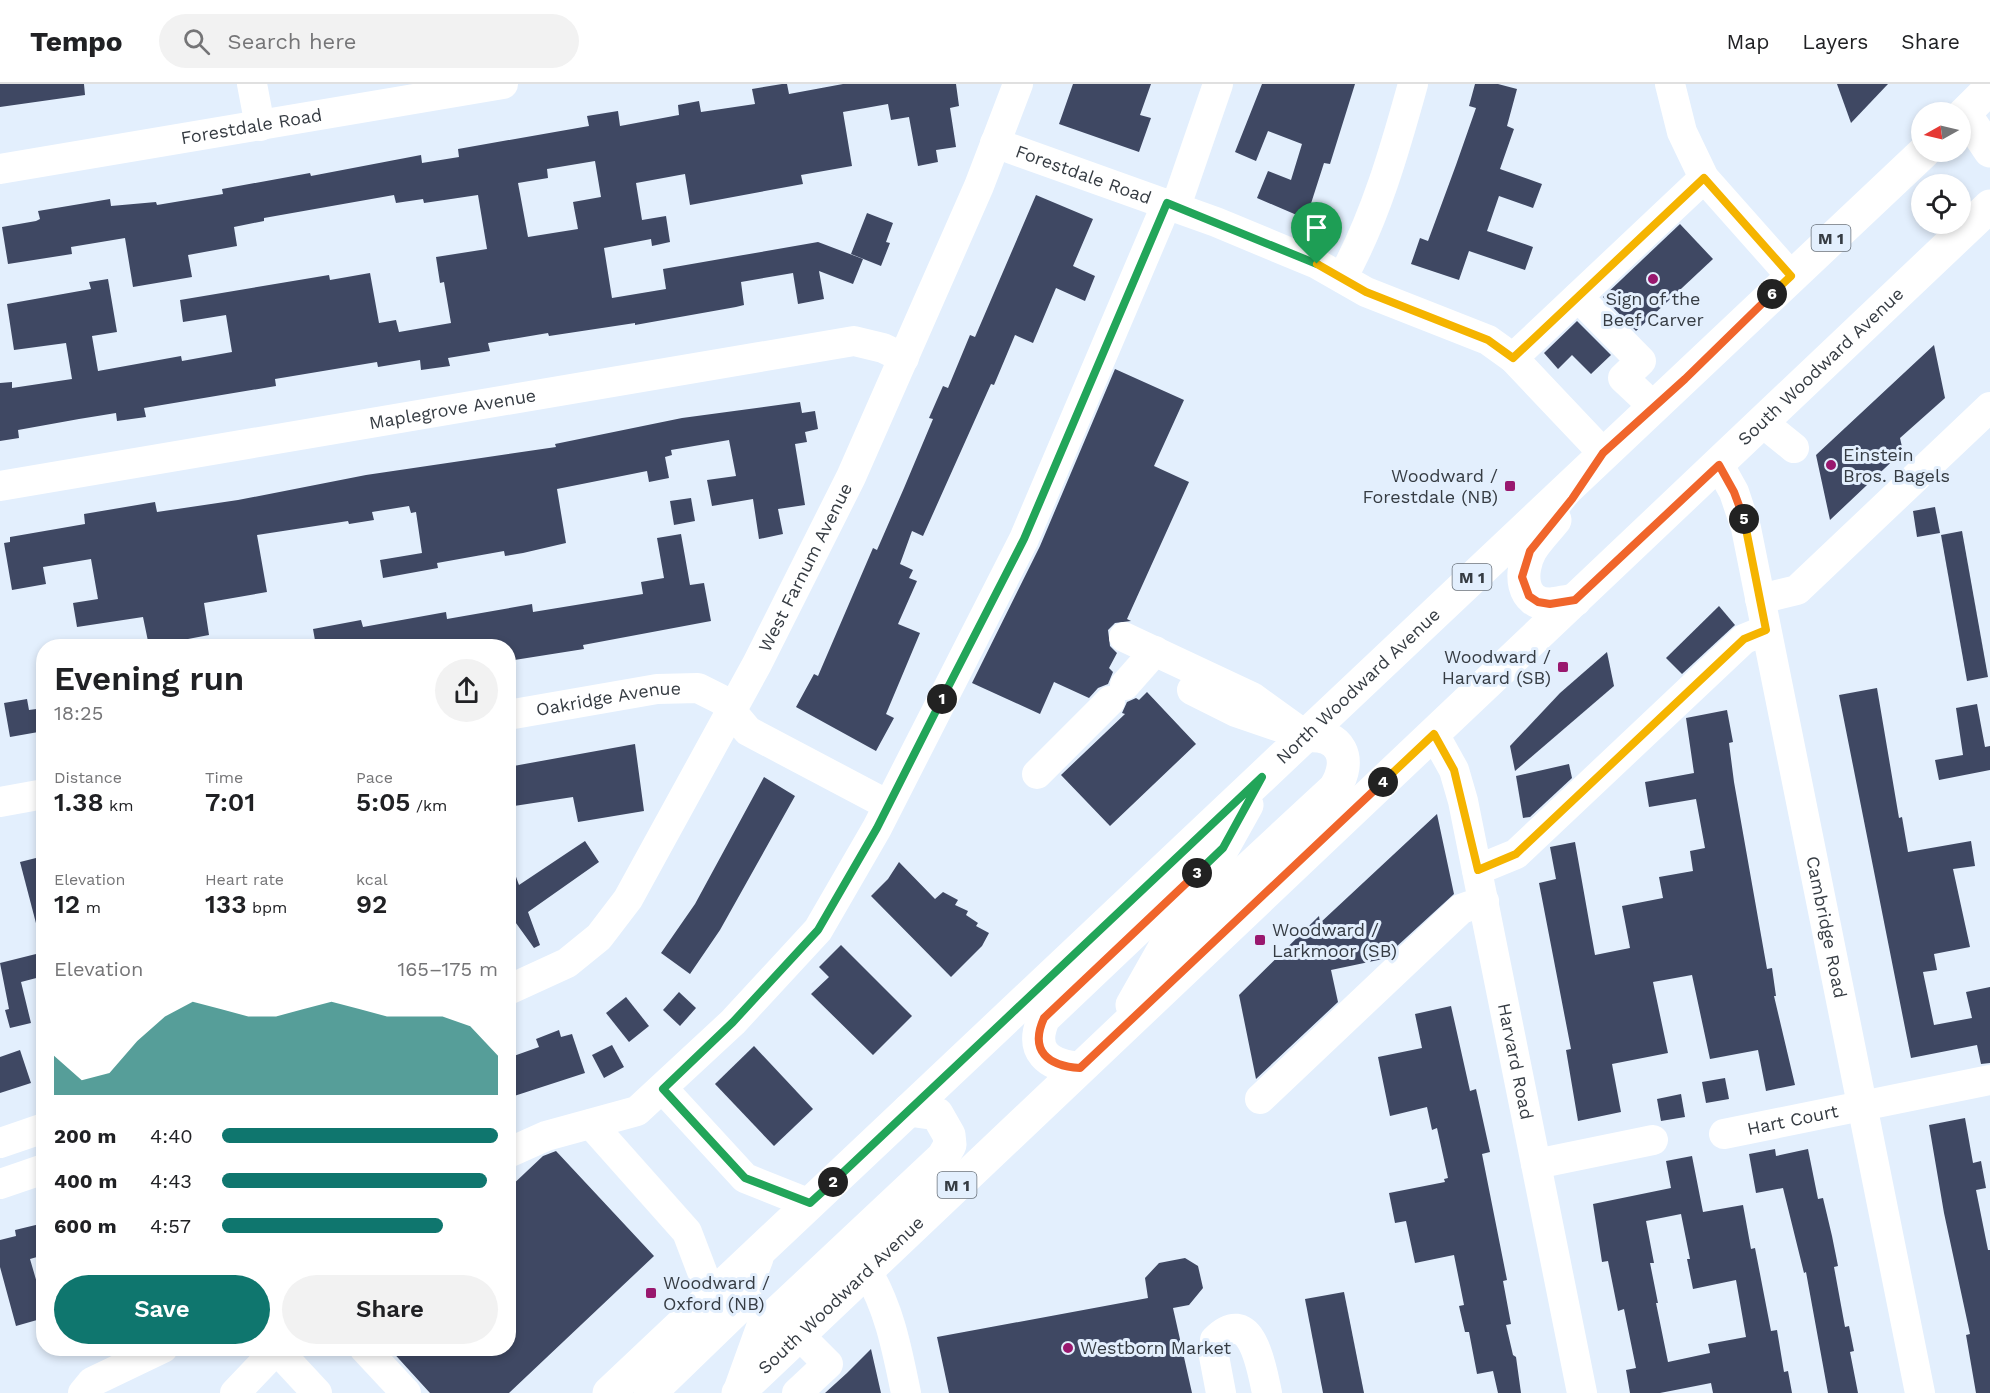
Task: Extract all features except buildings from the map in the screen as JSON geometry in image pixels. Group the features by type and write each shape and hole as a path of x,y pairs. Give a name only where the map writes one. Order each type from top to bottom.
{"main road":[{"path":"1971,108 1990,88"},
{"path":"1971,126 1990,151"},
{"name":"North Woodward Avenue","path":"609,1393 1913,162"},
{"name":"South Woodward Avenue","path":"739,1392 1990,206"},
{"path":"1575,600 1550,604 1538,602 1529,596 1522,577 1530,551 1572,499 1603,453"},
{"path":"1115,1035 1166,945 1340,780 1344,773 1344,761 1340,750 1332,740 1306,736"},
{"path":"1080,1068 1065,1067 1043,1054 1038,1043 1038,1031 1044,1018 1223,848 1262,777"},
{"path":"739,1392 763,1326 943,1157 950,1145 944,1123 937,1114 909,1110"},
{"path":"650,1393 738,1308 762,1248"}],"street":[{"path":"252,84 260,126"},
{"name":"Forestdale Road","path":"0,169 503,84"},
{"name":"West Farnum Avenue","path":"516,986 567,963 599,937 628,899 730,710 851,477 979,186 1018,84"},
{"path":"516,1149 546,1136 637,1111 733,1022 818,930 888,805 1024,539 1172,205 1218,84"},
{"path":"1342,278 1354,256 1374,204 1413,84"},
{"path":"1670,84 1683,132 1704,178 1791,276"},
{"name":"Forestdale Road","path":"995,142 1172,205 1317,264 1390,302 1488,340 1513,358 1603,453"},
{"path":"1513,358 1704,178"},
{"path":"1578,297 1652,353 1623,378 1654,407"},
{"name":"Maplegrove Avenue","path":"0,486 854,341 883,348 904,358"},
{"path":"1760,599 1797,590 1990,407"},
{"path":"1762,422 1794,448"},
{"name":"Cambridge Road","path":"1719,465 1734,492 1743,518 1920,1393"},
{"path":"1478,870 1516,854 1744,639 1766,630"},
{"path":"1124,637 1133,676"},
{"path":"1133,676 1252,697 1306,736"},
{"path":"1037,774 1133,676"},
{"name":"Oakridge Avenue","path":"516,714 657,689 698,688 713,694 748,730 888,805"},
{"name":"Harvard Road","path":"1434,734 1454,770 1478,870 1582,1393"},
{"path":"0,802 36,795"},
{"path":"1260,1099 1461,909 1484,901"},
{"name":"Hart Court","path":"1724,1134 1990,1080"},
{"path":"663,1089 745,1178 810,1203"},
{"path":"591,1124 687,1232 711,1295"},
{"path":"0,1143 36,1131"},
{"path":"1536,1164 1653,1140"},
{"path":"0,1184 36,1171"},
{"path":"867,1271 882,1297 892,1326 906,1393"},
{"path":"1221,1393 1214,1356 1215,1340 1222,1332 1232,1329 1244,1333 1255,1342 1267,1393"},
{"path":"797,1393 828,1364 799,1335"},
{"path":"83,1393 92,1382 146,1356"},
{"path":"235,1393 270,1356"},
{"path":"284,1356 318,1393"},
{"path":"371,1356 406,1393"}],"place":[{"name":"Sign of the Beef Carver","path":"1653,279"},
{"name":"Einstein Bros. Bagels","path":"1831,465"},
{"name":"Woodward / Forestdale (NB)","path":"1510,486"},
{"name":"Woodward / Harvard (SB)","path":"1563,667"},
{"name":"Woodward / Larkmoor (SB)","path":"1260,940"},
{"name":"Woodward / Oxford (NB)","path":"651,1293"},
{"name":"Westborn Market","path":"1068,1348"}],"route":[{"path":"1704,178 1791,276 1685,379 1603,453 1572,499 1530,551 1522,577 1529,596 1538,602 1550,604 1575,600 1719,465 1734,492 1743,518 1766,630 1744,639 1516,854 1478,870 1454,770 1434,734 1080,1068 1065,1067 1043,1054 1038,1043 1038,1031 1044,1018 1223,848 1262,777 810,1203 745,1178 663,1089 786,968 818,930 877,828 1024,539 1167,203 1317,264 1366,292 1488,340 1501,347 1513,358 1704,178"}]}
